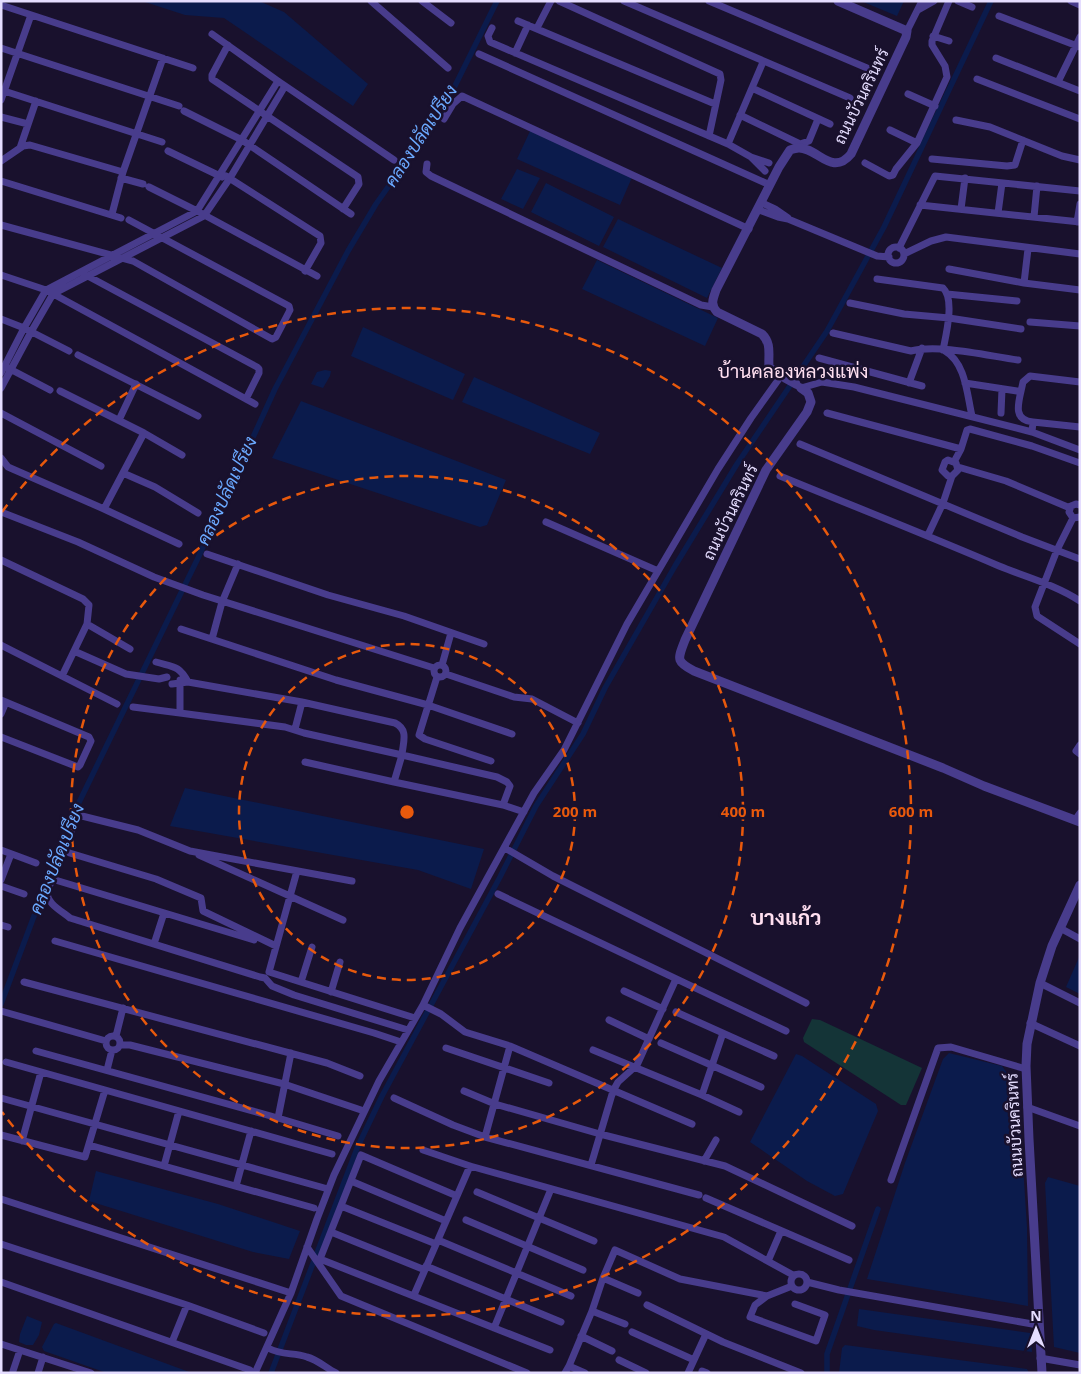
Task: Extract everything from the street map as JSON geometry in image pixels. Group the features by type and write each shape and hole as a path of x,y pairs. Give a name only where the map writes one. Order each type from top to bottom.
{"street":[{"path":"371,1 448,68"},
{"path":"422,1 451,22"},
{"path":"537,28 551,1"},
{"path":"559,1 720,74 709,136"},
{"path":"624,1 850,98"},
{"path":"709,1 867,68"},
{"path":"838,1 907,31 922,1"},
{"path":"918,10 934,1"},
{"path":"865,163 889,176 892,175 917,143 947,77 945,66 932,45 933,36 949,1"},
{"path":"958,1 972,7"},
{"path":"1071,1 1080,5"},
{"path":"1,4 193,68"},
{"path":"1,100 31,14"},
{"path":"999,16 1078,47"},
{"path":"518,21 716,104"},
{"path":"516,53 528,25"},
{"path":"492,28 488,36 490,42 728,144 772,169"},
{"name":"ถนนบัวนครินทร์","path":"713,307 712,302 716,290 761,206 770,185 772,169 790,150 799,148 829,162 839,163 846,160 851,154 906,37 907,31"},
{"path":"212,34 394,160"},
{"path":"933,36 948,41"},
{"path":"1058,82 1078,47 1080,38"},
{"path":"228,45 212,75 212,79 358,177 359,184 343,209"},
{"path":"1,48 149,96 182,109 242,140 351,214"},
{"path":"479,54 770,185"},
{"path":"112,214 122,175 163,58"},
{"path":"996,58 1080,91"},
{"path":"728,144 763,62"},
{"path":"977,79 1080,119"},
{"path":"84,274 155,232 197,211 278,81"},
{"path":"1,388 5,368 49,292 204,216 229,180 286,86"},
{"path":"752,88 830,124"},
{"path":"3,90 162,142"},
{"path":"908,94 935,106"},
{"path":"444,119 453,104 462,96 749,229"},
{"path":"20,148 36,101"},
{"path":"740,116 800,144 810,141 818,119"},
{"path":"1,117 28,124"},
{"path":"956,120 990,127 1062,156 1080,160"},
{"path":"890,130 917,143"},
{"path":"932,159 1007,166 1015,165 1023,140"},
{"path":"1,161 20,148 30,145 122,175 197,211 317,276"},
{"path":"168,151 221,175 320,236 321,242 306,271"},
{"path":"427,164 426,172 432,176 700,305 713,307 717,312 762,334 767,339 770,350 769,367 799,386 832,382 1032,432 1080,450"},
{"path":"761,206 778,217 788,219 877,256 889,257 896,263 903,259 902,251 934,176 1080,191"},
{"path":"961,209 965,178"},
{"path":"1,181 121,218"},
{"path":"998,213 1002,182"},
{"path":"1034,217 1037,186"},
{"path":"920,205 1079,222 1080,204"},
{"path":"1,226 134,261 272,338 276,337 290,310 289,306 155,232 129,220"},
{"path":"889,257 891,249 894,247 902,251 946,237 1028,249 1080,254"},
{"path":"1024,283 1028,249"},
{"path":"949,270 1024,283 1080,290"},
{"path":"84,274 257,367 259,373 246,399"},
{"path":"1,275 49,292 255,404"},
{"path":"877,279 943,288 947,294 949,318 943,350"},
{"path":"947,294 1017,301"},
{"path":"850,303 904,314 949,318 1021,329"},
{"path":"1,319 28,330 69,351"},
{"path":"1030,322 1080,326"},
{"path":"833,333 911,351 922,348 1018,360"},
{"path":"909,383 922,348"},
{"path":"943,350 951,354 957,361 965,383 972,416"},
{"path":"78,355 198,416"},
{"path":"819,358 922,386"},
{"path":"5,368 50,390"},
{"path":"1080,382 1030,376 1023,382 1018,412 1025,422 1080,427"},
{"path":"1,1282 253,1371 273,1350 328,1189 378,1081 415,1018 426,1006 457,934 534,793 564,750 627,624 724,461 783,377"},
{"path":"965,383 1017,391"},
{"path":"119,420 136,384"},
{"name":"ถนนบัวนครินทร์","path":"799,386 808,393 811,402 808,412 766,470 685,640 680,653 682,664 694,671 943,768 984,786 1078,818"},
{"path":"1001,413 1002,389"},
{"path":"60,391 119,420 182,455"},
{"path":"1,413 101,466"},
{"path":"827,413 961,449"},
{"path":"1032,432 1033,422"},
{"path":"928,535 943,503 952,476 955,474 961,449 970,429 1032,446 1080,463"},
{"path":"104,509 144,434"},
{"path":"800,444 1080,559"},
{"path":"1,458 8,467 179,544"},
{"path":"952,476 944,473 942,466 948,460 1006,481 1070,508"},
{"path":"124,473 156,487 198,513"},
{"path":"780,476 875,516 928,535 1080,600"},
{"path":"1079,504 1070,508 1069,514 1076,518 1057,550 1035,607 1037,616 1080,644"},
{"path":"2,514 78,542 154,577 222,602 434,668 442,665"},
{"path":"546,522 658,571"},
{"path":"207,554 328,595 404,616 484,644"},
{"path":"1,560 83,599 89,605 87,624 62,676"},
{"path":"212,639 222,602 238,564"},
{"path":"87,624 130,649"},
{"path":"181,629 336,680 428,705 512,734"},
{"path":"442,665 451,633"},
{"path":"1,645 117,704"},
{"path":"74,651 126,674 159,679 162,683 176,681 302,702 395,723 401,726 404,731 402,755 394,782"},
{"path":"156,662 179,668 182,671 176,681 180,713"},
{"path":"437,677 442,678 446,674 446,668 442,665"},
{"path":"434,668 434,673 437,677 419,732 421,737 491,760"},
{"path":"446,674 514,697 532,699 578,723"},
{"path":"1,714 4,701 90,737 91,740 78,766 1,737"},
{"path":"295,729 302,702"},
{"path":"133,706 295,729 304,733 497,777 508,782 510,786 503,805"},
{"path":"1080,745 1076,751 1080,754"},
{"path":"305,762 503,805 524,812"},
{"path":"343,920 190,851 138,830 78,815 47,892 47,898 50,903 70,918 265,978 272,986 294,996 408,1030"},
{"path":"505,848 552,876 806,1003"},
{"path":"1,850 36,863"},
{"path":"63,851 156,879 201,898 203,911 276,946"},
{"path":"190,851 352,881"},
{"path":"1,880 11,854"},
{"path":"297,871 269,972 415,1018"},
{"path":"52,879 276,946"},
{"name":"ถนนบัวนครินทร์","path":"1042,1373 1026,1069 1027,1044 1030,1022 1040,983 1060,928 1080,885"},
{"path":"1,886 24,894"},
{"path":"498,894 786,1031"},
{"path":"154,944 164,913"},
{"path":"1060,928 1080,939"},
{"path":"55,942 374,1032 401,1042"},
{"path":"301,982 312,947"},
{"path":"331,992 340,962"},
{"path":"591,1165 618,1082 635,1067 676,979"},
{"path":"24,982 291,1053 326,1063 360,1076"},
{"path":"1040,983 1080,1003"},
{"path":"624,991 663,1009"},
{"path":"426,1006 442,1014 465,1032 510,1046 692,1124"},
{"path":"116,1036 123,1008"},
{"path":"1,1011 106,1041"},
{"path":"676,1012 774,1056"},
{"path":"609,1020 649,1039"},
{"path":"1030,1022 1080,1046"},
{"path":"702,1094 723,1034"},
{"path":"110,1036 116,1036 120,1039 121,1044 116,1050 112,1050 107,1047 106,1041 110,1036"},
{"path":"661,1043 761,1087"},
{"path":"121,1044 284,1084 364,1111"},
{"path":"485,1137 510,1046"},
{"path":"446,1048 549,1083"},
{"path":"891,1180 938,1048 958,1049 1026,1069"},
{"path":"107,1070 112,1050"},
{"path":"593,1050 702,1094 739,1112"},
{"path":"36,1051 338,1136"},
{"path":"278,1118 291,1053"},
{"path":"6,1062 332,1154"},
{"path":"22,1141 40,1072"},
{"path":"1,1135 82,1157 86,1156 105,1090"},
{"path":"464,1091 495,1104 600,1134 725,1166 852,1226"},
{"path":"1,1098 328,1189"},
{"path":"394,1098 453,1125 485,1137 698,1195"},
{"path":"1028,1107 1080,1126"},
{"path":"164,1166 179,1111"},
{"path":"236,1186 251,1131"},
{"path":"704,1162 716,1140"},
{"path":"89,1145 314,1208"},
{"path":"423,1150 470,1166 724,1237 793,1275 798,1273 804,1274 808,1282"},
{"path":"457,1196 361,1155 320,1259 550,1350"},
{"path":"414,1295 470,1166"},
{"path":"350,1181 446,1221"},
{"path":"494,1328 551,1188"},
{"path":"477,1192 594,1241"},
{"path":"706,1198 849,1260"},
{"path":"1,1199 291,1293"},
{"path":"341,1206 571,1296"},
{"path":"466,1220 583,1270"},
{"path":"768,1262 782,1231"},
{"path":"331,1232 561,1322"},
{"path":"1,1244 187,1305 264,1333"},
{"path":"307,1247 341,1296 527,1373"},
{"path":"586,1373 567,1369 615,1250 680,1279 767,1296"},
{"path":"793,1275 791,1280 792,1286 796,1289 802,1290 808,1282"},
{"path":"603,1278 638,1293"},
{"path":"808,1282 839,1290 1038,1325"},
{"path":"792,1286 767,1296 755,1305 750,1317 816,1341 826,1315 795,1304"},
{"path":"172,1342 187,1305"},
{"path":"648,1305 731,1346 801,1373"},
{"path":"592,1311 626,1324"},
{"path":"632,1332 694,1360"},
{"path":"688,1373 706,1334"},
{"path":"580,1336 612,1351"},
{"path":"2,1345 91,1373"},
{"path":"13,1371 20,1350"},
{"path":"273,1350 306,1356 319,1361 336,1373"},
{"path":"38,1373 43,1357"},
{"path":"1040,1358 1080,1365"},
{"path":"619,1360 637,1371 646,1373"}],"green space":[{"path":"812,1019 820,1020 922,1068 906,1105 901,1105 804,1042 803,1038"}],"water":[{"path":"259,1 284,12 368,84 353,106 224,18 185,15 145,2"},
{"path":"861,1 904,1 897,16"},
{"path":"531,129 633,175 620,205 517,159"},
{"path":"517,169 540,178 523,209 501,199"},
{"path":"546,183 614,217 599,246 531,212"},
{"path":"618,219 722,268 707,298 603,247"},
{"path":"597,260 718,318 705,346 582,289"},
{"path":"363,327 465,374 453,400 351,356"},
{"path":"331,371 323,388 311,384 317,372"},
{"path":"474,377 600,433 590,454 462,402"},
{"path":"301,401 506,480 487,525 480,527 272,458"},
{"path":"185,788 484,849 471,889 418,870 170,826"},
{"path":"1080,955 1080,994 1066,987"},
{"path":"949,1053 1002,1066 1018,1088 1027,1227 1028,1306 867,1279 905,1163 943,1059"},
{"path":"796,1054 876,1104 878,1111 843,1194 835,1196 807,1181 750,1142"},
{"path":"96,1171 218,1204 300,1231 289,1259 253,1252 89,1201"},
{"path":"1048,1177 1080,1186 1080,1353 1054,1347 1045,1183"},
{"path":"859,1309 1030,1333 1032,1352 857,1326"},
{"path":"27,1316 42,1322 39,1335 33,1345 19,1342"},
{"path":"56,1323 192,1373 107,1373 44,1351 42,1347"},
{"path":"845,1345 1027,1369 1029,1373 839,1373 842,1348"}],"waterway":[{"name":"คลองปลัดเปรียง","path":"1,1004 69,823 198,558 275,389 348,251 376,204 444,108 497,1"},
{"path":"271,1373 358,1146 382,1096 500,877 536,806 583,734 605,688 675,566 737,464 827,331 884,227 991,1"},
{"path":"827,1373 827,1354 878,1209"}],"district":[{"name":"บ้านคลองหลวงแพ่ง","path":"793,371"},
{"name":"บางแก้ว","path":"786,918"}]}
